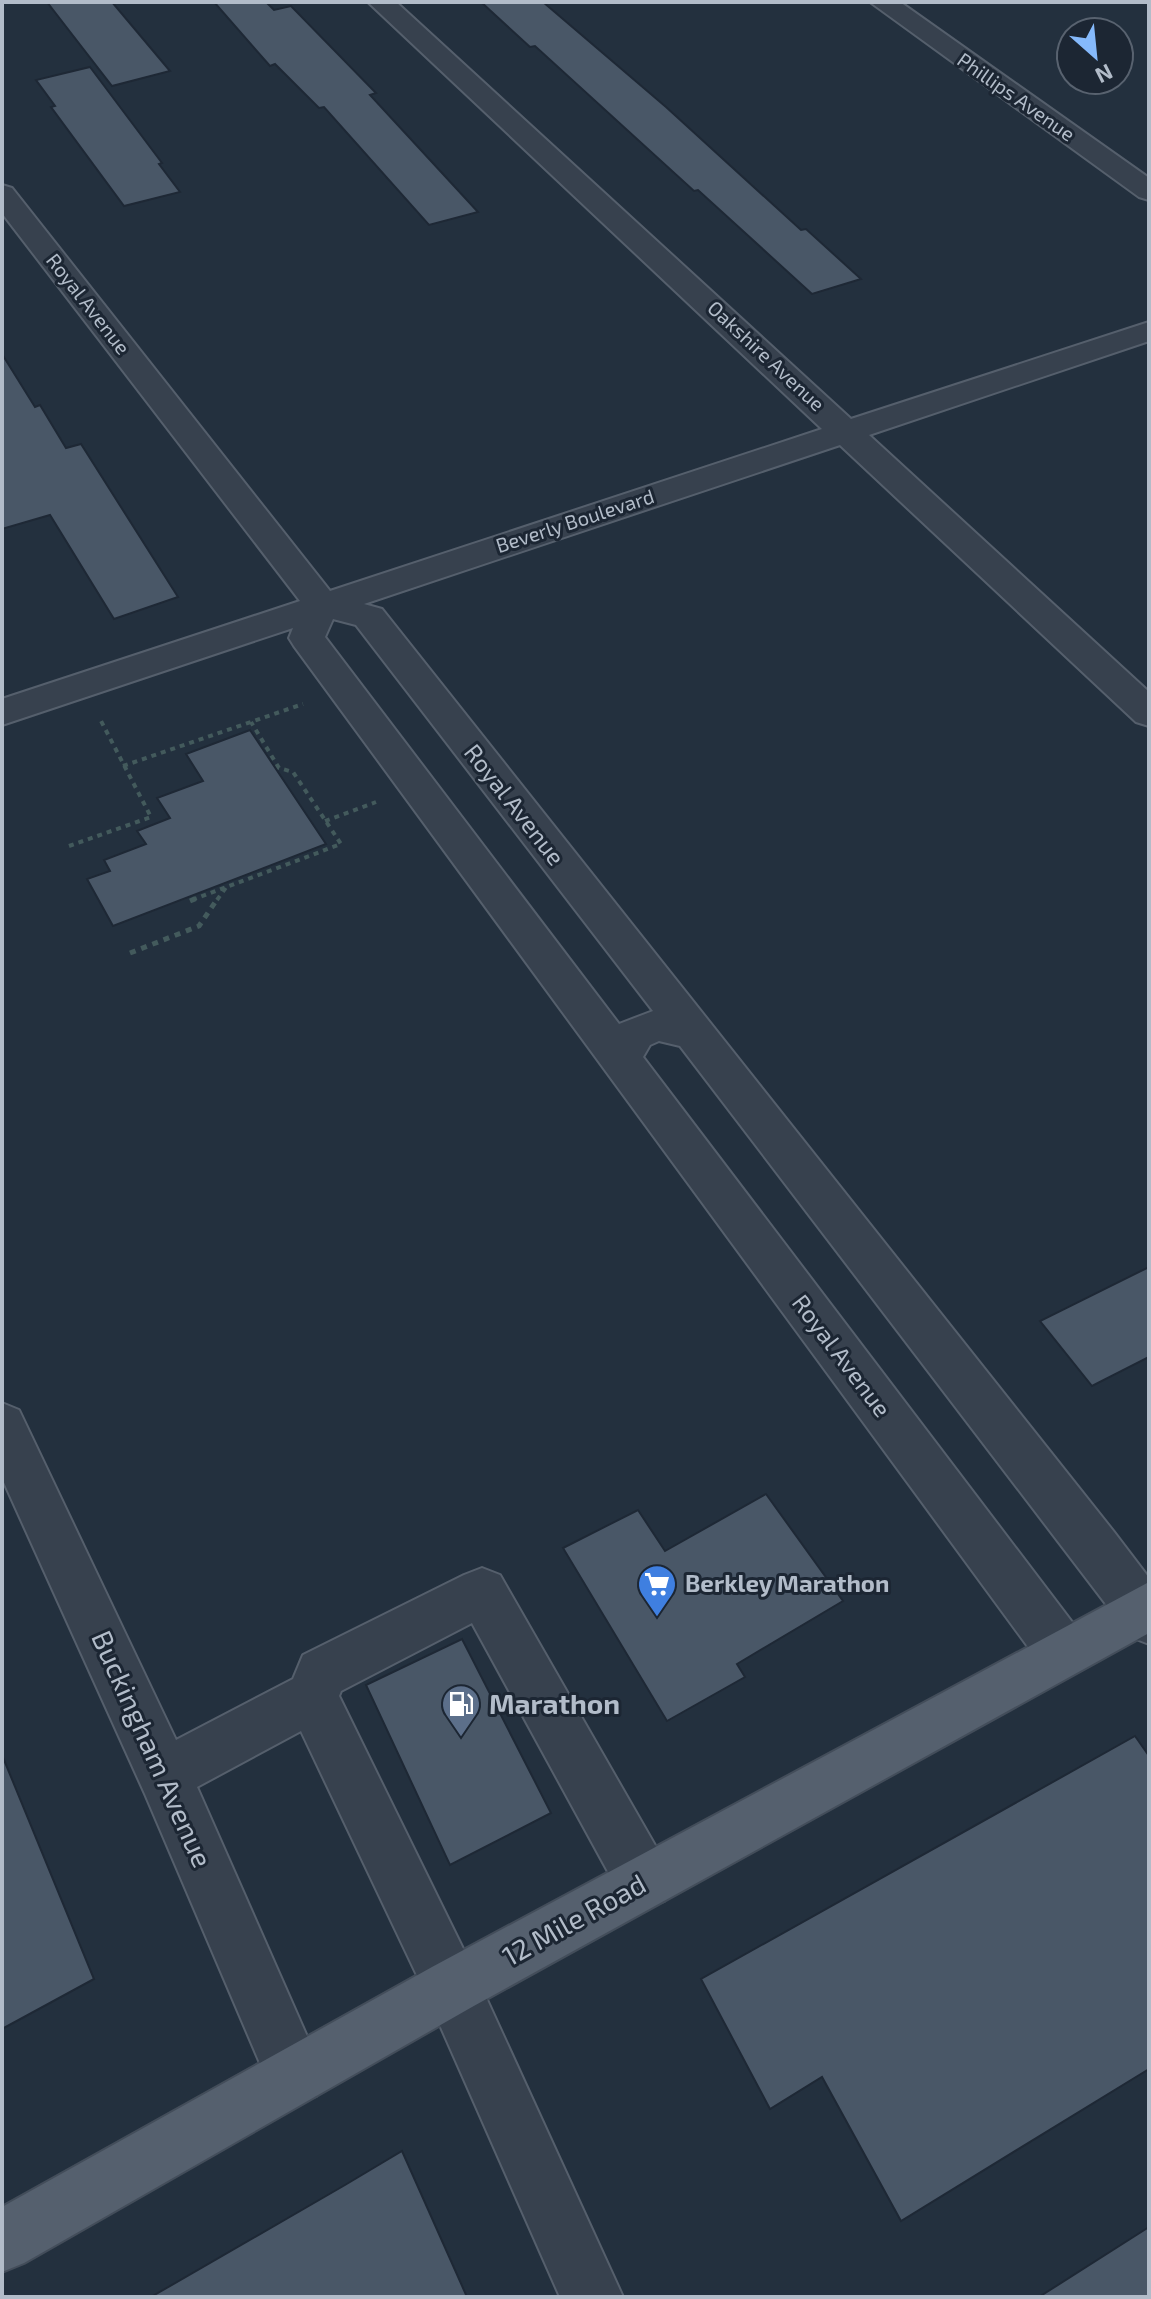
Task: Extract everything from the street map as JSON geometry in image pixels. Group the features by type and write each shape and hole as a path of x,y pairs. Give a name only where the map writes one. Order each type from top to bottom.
{"main road":[{"name":"12 Mile Road","path":"2,2241 644,1881 1063,1652 1147,1612"}],"street":[{"name":"Oakshire Avenue","path":"381,2 1149,713"},
{"name":"Phillips Avenue","path":"883,2 1149,191"},
{"name":"Royal Avenue","path":"2,194 321,604 369,617 690,1032 1147,1612"},
{"name":"Beverly Boulevard","path":"2,712 1149,331"},
{"name":"Royal Avenue","path":"321,604 307,638 1063,1652"},
{"path":"620,1060 635,1033 658,1025 690,1032"},
{"name":"Buckingham Avenue","path":"2,1425 164,1775 295,2075"},
{"path":"164,1775 312,1697 322,1673 482,1592 644,1881"},
{"path":"312,1697 452,1987 592,2297"}],"path":[{"path":"123,766 311,701"},
{"path":"69,846 151,817 100,718"},
{"path":"190,901 341,844 293,772 279,768 251,722"},
{"path":"325,821 385,799"},
{"path":"130,953 199,926 227,886"}],"building":[{"path":"47,2 112,2 170,71 112,86"},
{"path":"214,2 266,2 274,10 291,6 376,93 370,95 478,212 429,225 324,107 319,108 275,64 270,66"},
{"path":"481,2 543,2 666,107 801,230 806,229 861,279 812,294 535,46 530,47"},
{"path":"90,67 180,192 124,206 51,107 55,106 36,80"},
{"path":"2,354 35,407 40,405 66,448 81,444 178,597 114,619 50,515 2,529"},
{"path":"250,730 326,844 113,926 87,879 110,871 104,860 146,844 137,831 170,818 157,798 203,781 186,754"},
{"path":"1149,1267 1149,1357 1092,1386 1040,1321"},
{"path":"766,1494 843,1601 737,1664 745,1677 667,1721 563,1548 638,1510 665,1551"},
{"path":"462,1639 551,1813 450,1865 366,1685"},
{"path":"1135,1736 1149,1756 1149,2069 901,2221 822,2077 770,2109 701,1979"},
{"path":"2,1755 94,1979 2,2029"},
{"path":"402,2151 467,2297 151,2297 345,2185"},
{"path":"1149,2227 1149,2297 1039,2297"}],"place":[{"name":"Berkley Marathon","path":"657,1618"},
{"name":"Marathon","path":"461,1738"}]}
